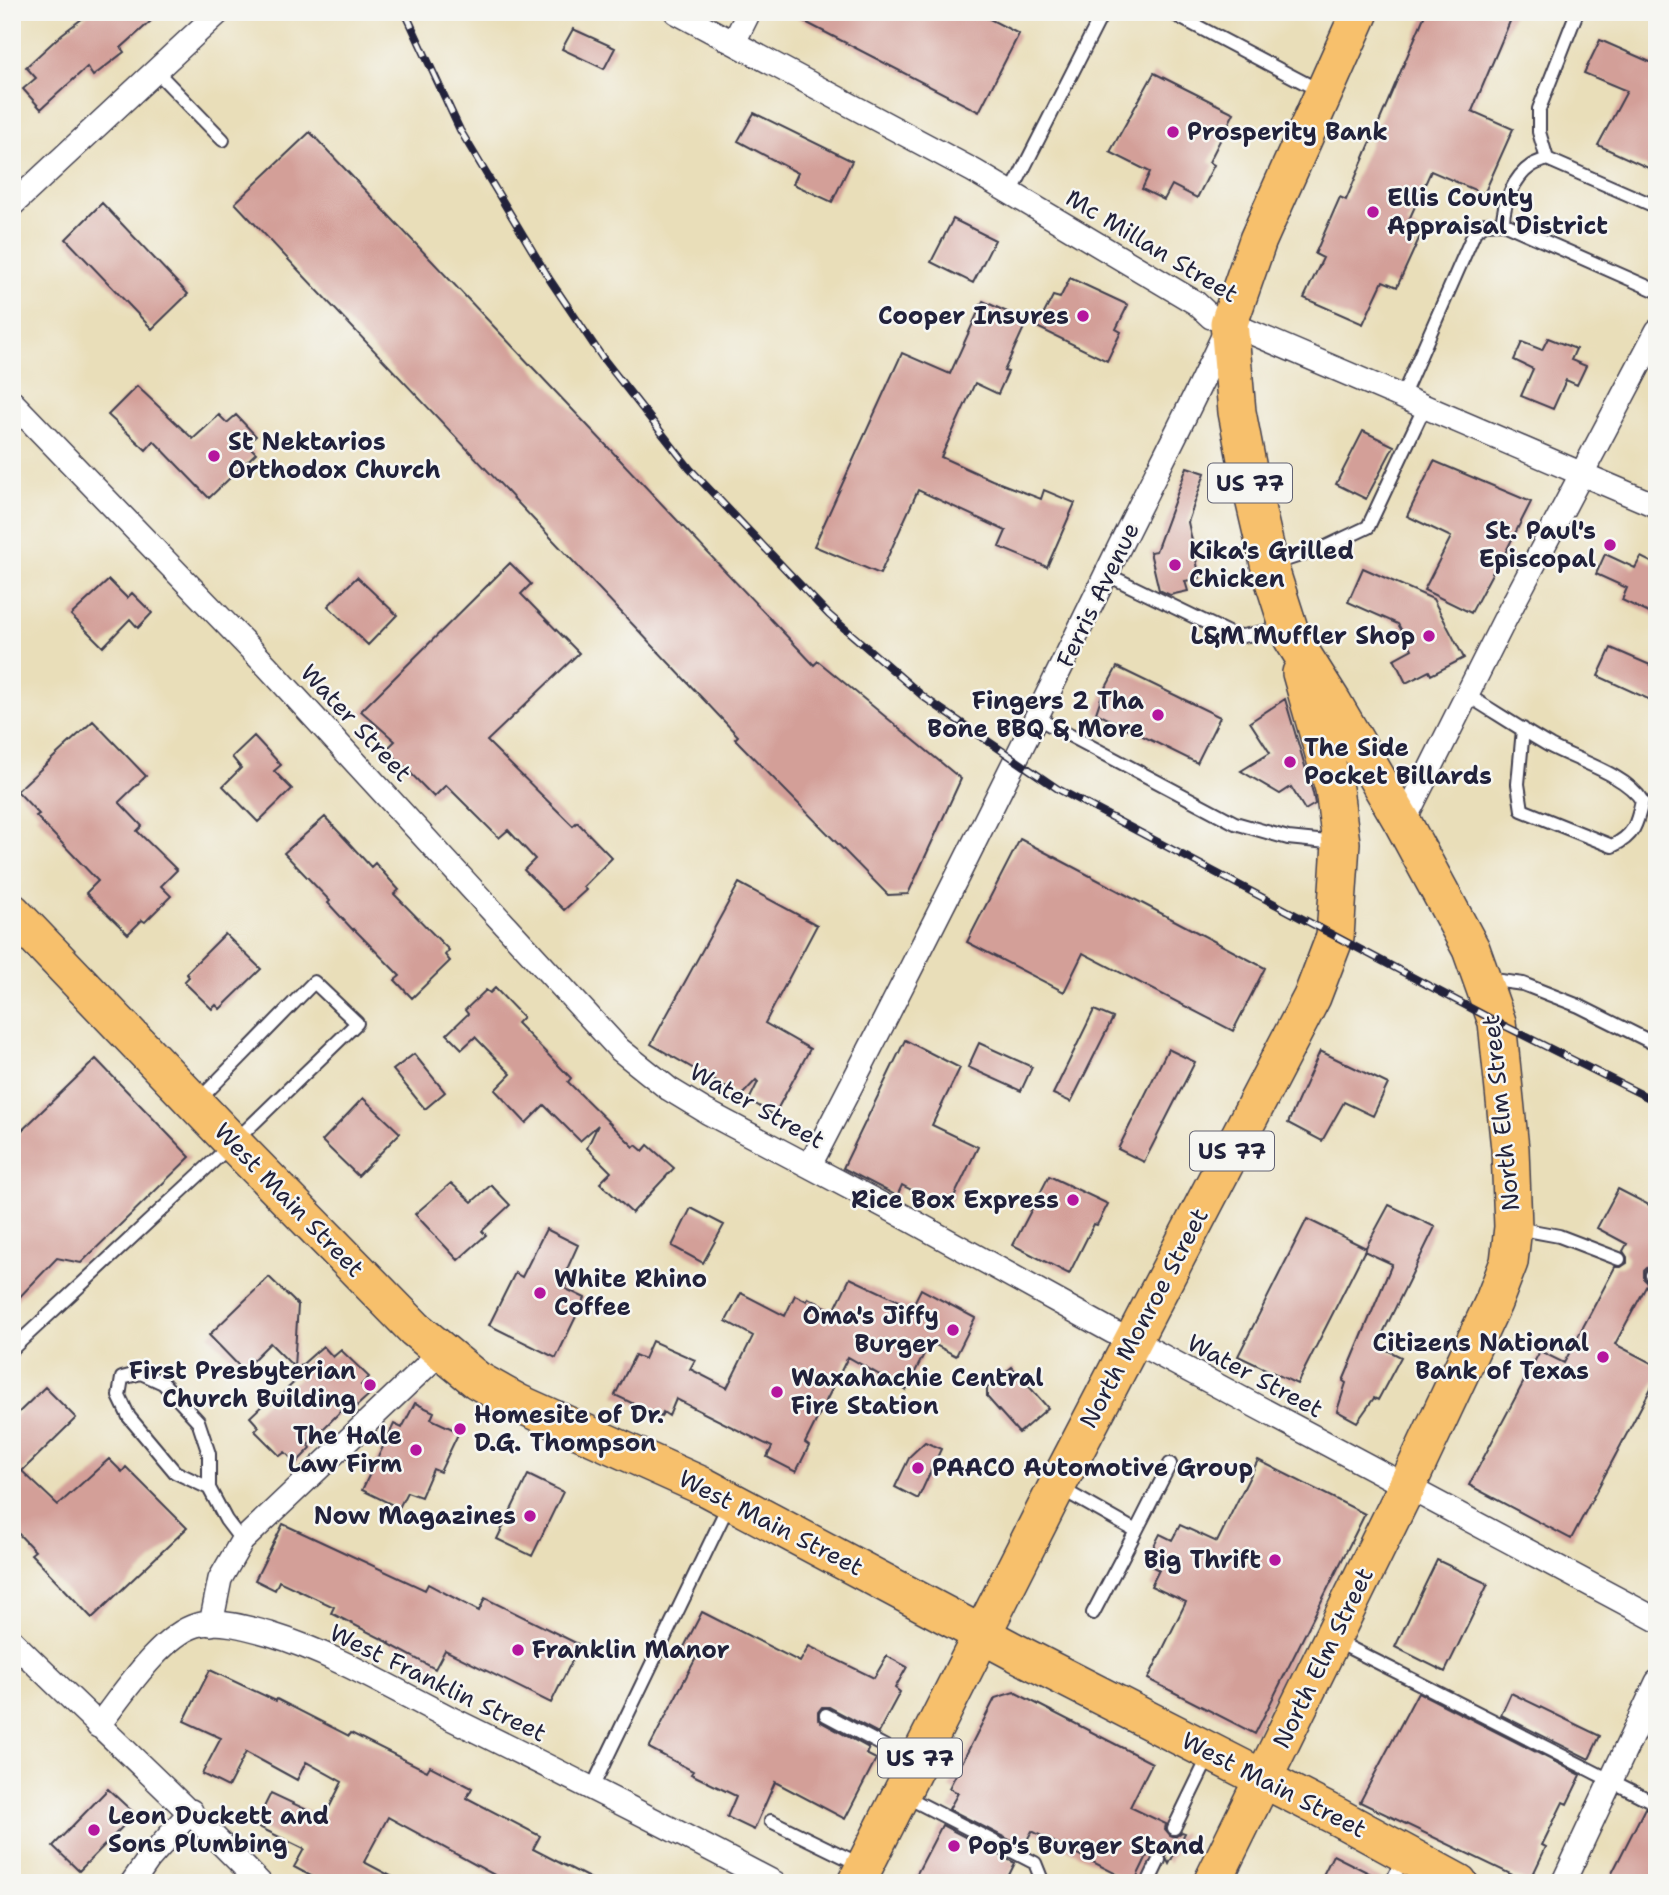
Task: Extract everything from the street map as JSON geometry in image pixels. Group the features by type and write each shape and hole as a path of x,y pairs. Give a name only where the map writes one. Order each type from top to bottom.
{"main road":[{"name":"Ferris Avenue","path":"1229,323 1258,240 1360,12"},
{"name":"North Elm Street","path":"1229,323 1237,412 1252,490 1270,566 1290,633 1334,702 1471,949 1497,1022 1510,1149 1513,1227 1509,1262 1493,1303 1407,1486 1263,1779"},
{"name":"North Monroe Street","path":"983,1633 1312,997 1335,937 1341,843 1334,789 1290,633"},
{"name":"West Main Street","path":"12,912 415,1329 477,1380 519,1403 731,1501 1263,1779 1398,1868 1460,1883"},
{"name":"US 77","path":"860,1875 983,1633"},
{"name":"US 77","path":"1212,1883 1263,1779"}],"street":[{"path":"12,205 219,12"},
{"name":"Mc Millan Street","path":"676,12 1011,193 1195,303 1211,317 1657,506"},
{"path":"734,42 748,12"},
{"name":"Ferris Avenue","path":"810,1166 1037,718 1198,393 1229,323"},
{"path":"1403,823 1657,331"},
{"name":"Water Street","path":"12,402 267,666 619,1049 679,1095 1113,1332 1657,1620"},
{"path":"211,1623 220,1579 242,1541 442,1351"},
{"name":"West Franklin Street","path":"98,1726 160,1649 182,1631 211,1623 271,1634 326,1656 592,1788 775,1883"},
{"path":"12,1641 98,1726 191,1811 260,1883"},
{"path":"1563,1883 1657,1682"},
{"path":"132,1883 148,1860 191,1811"}],"lane":[{"path":"1011,193 1103,12"},
{"path":"1170,12 1324,93"},
{"path":"1547,159 1539,132 1539,109 1577,12"},
{"path":"156,71 223,140"},
{"path":"1503,223 1503,209 1515,184 1529,166 1547,159 1657,207"},
{"path":"1402,397 1475,231 1485,224 1503,223 1657,291"},
{"path":"1270,566 1328,546 1368,527 1425,406"},
{"path":"1106,574 1233,635 1290,633"},
{"path":"1467,695 1523,729 1551,746 1626,784 1638,794 1642,801 1639,818 1627,839 1612,846 1522,810 1518,784 1523,729"},
{"path":"1037,718 1235,823 1288,838 1341,843"},
{"path":"1481,978 1523,984 1578,1006 1657,1045"},
{"path":"12,1349 357,1023 314,982 196,1104"},
{"path":"1513,1227 1559,1236 1619,1259"},
{"path":"209,1488 175,1472 129,1417 119,1396 122,1378 141,1373 163,1383 198,1421 209,1454 209,1488 226,1520 242,1541"},
{"path":"1093,1613 1170,1464"},
{"path":"1057,1486 1136,1531"},
{"path":"592,1788 731,1501"},
{"path":"1332,1639 1657,1804"},
{"path":"827,1715 909,1779 1035,1863 1043,1883"},
{"path":"1174,1828 1210,1752"},
{"path":"771,1821 860,1875"},
{"path":"1148,1883 1159,1860"}],"building":[{"path":"91,12 161,12 121,48 124,52 93,76 87,67 41,109 23,89 36,78 26,67"},
{"path":"786,12 976,12 1019,34 979,112"},
{"name":"Ellis County Appraisal District","path":"1426,12 1514,12 1472,111 1513,129 1484,194 1431,171 1407,224 1422,232 1397,287 1383,281 1363,324 1304,298 1323,258 1315,254 1340,197 1346,200"},
{"path":"573,29 615,48 604,69 562,49"},
{"path":"1600,40 1657,65 1657,172 1598,145 1627,91 1584,73"},
{"name":"Prosperity Bank","path":"1154,73 1234,113 1209,162 1214,165 1197,198 1172,185 1164,200 1142,189 1150,172 1110,152"},
{"path":"754,113 852,161 832,202 793,184 798,173 738,141"},
{"path":"310,132 814,665 818,661 961,779 908,894 888,895 735,739 738,736 235,203"},
{"path":"102,203 188,294 152,329 66,239"},
{"path":"953,219 995,240 973,283 931,262"},
{"name":"Cooper Insures","path":"1070,278 1128,305 1116,329 1121,332 1107,361 1037,327 1053,296 1060,298"},
{"path":"983,301 1027,321 1004,371 1008,372 998,394 975,383 941,457 1041,499 1044,490 1075,503 1047,567 999,547 1006,531 918,490 880,574 814,546 902,353 950,374"},
{"path":"1548,338 1576,349 1571,360 1586,366 1577,385 1566,380 1553,409 1521,396 1533,369 1514,360 1522,342 1542,350"},
{"path":"137,386 193,439 219,415 227,423 236,415 256,436 247,444 256,453 209,498 154,441 146,450 108,415"},
{"path":"1363,431 1394,446 1366,499 1336,484"},
{"path":"1434,461 1531,502 1471,613 1424,590 1451,537 1407,516"},
{"path":"1187,467 1205,473 1188,522 1200,578 1185,581 1188,591 1170,595 1159,590 1150,552 1156,551"},
{"path":"1605,554 1635,568 1641,557 1657,565 1657,617 1622,600 1627,588 1596,574"},
{"path":"510,563 531,584 521,594 579,653 487,741 573,826 577,822 612,858 583,887 586,890 564,910 524,870 535,859 508,830 499,838 446,785 434,797 387,749 395,741 361,711"},
{"name":"L&M Muffler Shop","path":"1363,568 1433,599 1464,658 1431,675 1429,671 1406,683 1394,659 1412,649 1398,624 1348,602"},
{"path":"357,577 397,615 368,645 328,606"},
{"path":"109,580 127,598 132,593 152,613 138,628 130,619 103,647 71,615"},
{"path":"1611,648 1657,668 1657,703 1598,676"},
{"name":"Fingers 2 Tha Bone BBQ & More","path":"1117,667 1220,717 1197,763 1096,713"},
{"name":"The Side Pocket Billards","path":"1285,699 1315,804 1305,810 1291,787 1280,794 1241,771 1270,753 1250,722"},
{"path":"93,721 146,776 119,802 142,826 137,831 177,870 161,886 171,896 145,922 142,920 128,934 86,893 98,881 36,816 39,814 17,791"},
{"path":"254,736 281,765 274,771 292,789 258,822 223,786 241,768 232,757"},
{"path":"325,817 371,867 375,863 399,890 394,894 449,950 445,955 450,961 412,998 395,980 400,976 353,930 328,903 330,901 284,853"},
{"path":"1020,839 1265,968 1233,1031 1083,953 1064,992 967,942"},
{"path":"739,883 817,925 765,1023 810,1049 774,1115 749,1100 758,1082 756,1080 741,1096 651,1044"},
{"path":"225,934 261,969 220,1009 216,1005 212,1009 184,982 189,977 186,973"},
{"path":"495,988 523,1017 517,1023 571,1078 568,1082 634,1147 636,1145 643,1151 648,1145 674,1168 632,1213 600,1183 611,1172 587,1148 598,1125 580,1141 544,1105 526,1123 495,1090 511,1074 475,1037 462,1049 447,1034 468,1014 465,1010 486,990 490,993"},
{"path":"1094,1010 1113,1018 1071,1102 1053,1094"},
{"path":"905,1040 960,1068 932,1125 978,1147 948,1209 902,1185 897,1196 843,1168"},
{"path":"979,1043 1032,1067 1021,1091 968,1067"},
{"path":"1168,1049 1195,1062 1144,1162 1118,1149"},
{"path":"1320,1051 1388,1084 1373,1116 1344,1102 1322,1141 1288,1123"},
{"path":"414,1054 445,1092 425,1109 393,1070"},
{"path":"96,1059 190,1157 81,1263 57,1258 12,1305 12,1140"},
{"path":"363,1098 400,1133 358,1176 322,1141"},
{"path":"1049,1176 1108,1204 1097,1225 1094,1224 1069,1274 1013,1245"},
{"path":"451,1183 472,1202 491,1185 510,1205 482,1231 486,1235 458,1260 415,1214"},
{"name":"Citizens National Bank of Texas","path":"1618,1189 1657,1209 1657,1266 1648,1267 1644,1271 1644,1279 1648,1283 1615,1344 1657,1366 1657,1377 1571,1539 1469,1485 1540,1351 1564,1363 1615,1267 1627,1263 1623,1251 1627,1244 1597,1228"},
{"path":"1389,1205 1435,1227 1377,1345 1401,1357 1378,1400 1374,1398 1357,1422 1337,1411 1346,1383 1343,1381 1392,1264 1364,1251"},
{"path":"691,1208 724,1225 703,1263 672,1246"},
{"path":"1307,1219 1366,1248 1297,1384 1238,1356"},
{"name":"White Rhino Coffee","path":"546,1229 578,1245 563,1278 569,1281 566,1289 585,1298 556,1358 489,1325 515,1273 522,1277"},
{"path":"269,1277 298,1305 294,1367 270,1343 243,1370 209,1335"},
{"path":"850,1278 912,1307 921,1289 975,1318 956,1356 930,1342 906,1390 848,1357 805,1443 809,1446 796,1472 767,1457 772,1447 676,1399 669,1416 663,1412 661,1417 615,1395 635,1355 644,1359 652,1341 695,1360 690,1369 727,1388 753,1336 726,1321 741,1293 785,1316 795,1295 807,1301 808,1298 834,1311"},
{"path":"323,1346 333,1357 341,1350 369,1377 361,1385 370,1394 349,1413 344,1408 308,1444 311,1448 296,1463 285,1452 280,1456 255,1431 259,1427 250,1417 268,1400 271,1404 302,1375 296,1370"},
{"path":"1012,1367 1048,1408 1019,1433 987,1397 987,1388"},
{"path":"45,1387 76,1418 22,1471 58,1505 109,1459 122,1472 126,1467 187,1528 92,1618 31,1554 35,1551 12,1527 12,1419"},
{"name":"The Hale Law Firm","path":"415,1403 434,1412 431,1419 459,1432 440,1472 433,1469 421,1497 407,1492 399,1508 362,1490 394,1424 402,1428"},
{"name":"PAACO Automotive Group","path":"925,1442 941,1449 918,1499 895,1487 910,1456"},
{"name":"Big Thrift","path":"1258,1460 1365,1514 1255,1734 1148,1679 1186,1602 1151,1586 1159,1570 1145,1563 1160,1534 1172,1540 1180,1525 1217,1542"},
{"name":"Now Magazines","path":"528,1475 563,1492 532,1556 497,1539"},
{"path":"283,1524 425,1590 428,1584 479,1611 485,1598 580,1645 551,1703 445,1650 435,1669 331,1613 334,1607 279,1581 275,1590 255,1580"},
{"path":"1437,1560 1488,1584 1445,1672 1395,1647"},
{"path":"702,1612 800,1662 809,1646 874,1678 887,1656 907,1667 895,1688 900,1692 878,1733 829,1707 822,1707 818,1712 821,1722 869,1748 866,1754 876,1759 845,1819 775,1782 754,1830 727,1817 736,1796 691,1774 693,1771 649,1748 697,1656 683,1649"},
{"path":"210,1670 276,1701 277,1699 349,1736 351,1733 427,1771 430,1766 472,1788 467,1798 540,1836 533,1849 599,1883 509,1883 388,1817 364,1862 404,1883 324,1883 294,1867 304,1849 255,1825 271,1793 324,1818 342,1782 306,1762 297,1780 246,1752 228,1787 202,1774 221,1738 184,1721"},
{"path":"1014,1692 1152,1763 1130,1807 1166,1824 1165,1829 1170,1835 1175,1837 1185,1833 1169,1864 1163,1852 1158,1851 1151,1856 1148,1854 1134,1883 1032,1831 1023,1847 949,1809 958,1793 949,1788 995,1698"},
{"path":"1418,1692 1581,1775 1567,1804 1563,1802 1542,1845 1546,1847 1529,1883 1360,1802"},
{"path":"1511,1693 1600,1736 1589,1759 1501,1715"},
{"name":"Leon Duckett and Sons Plumbing","path":"108,1789 135,1814 79,1871 53,1846"},
{"path":"1645,1808 1657,1813 1657,1883 1607,1883"},
{"name":"Pop's Burger Stand","path":"942,1825 1015,1863 1005,1883 912,1883"},
{"path":"1333,1855 1383,1880 1382,1883 1319,1883"}],"railway":[{"path":"405,12 460,130 550,280 602,357 690,469 829,615 925,698 1058,789 1497,1022 1657,1102"}],"place":[{"name":"Prosperity Bank","path":"1173,132"},
{"name":"Ellis County Appraisal District","path":"1373,212"},
{"name":"Cooper Insures","path":"1083,316"},
{"name":"St Nektarios Orthodox Church","path":"214,456"},
{"name":"St. Paul's Episcopal","path":"1610,545"},
{"name":"Kika's Grilled Chicken","path":"1175,565"},
{"name":"L&M Muffler Shop","path":"1429,636"},
{"name":"Fingers 2 Tha Bone BBQ & More","path":"1158,715"},
{"name":"The Side Pocket Billards","path":"1290,762"},
{"name":"Rice Box Express","path":"1073,1200"},
{"name":"White Rhino Coffee","path":"540,1293"},
{"name":"Oma's Jiffy Burger","path":"953,1330"},
{"name":"Citizens National Bank of Texas","path":"1603,1357"},
{"name":"First Presbyterian Church Building","path":"370,1385"},
{"name":"Waxahachie Central Fire Station","path":"777,1392"},
{"name":"Homesite of Dr. D.G. Thompson","path":"460,1429"},
{"name":"The Hale Law Firm","path":"416,1450"},
{"name":"PAACO Automotive Group","path":"918,1468"},
{"name":"Now Magazines","path":"530,1516"},
{"name":"Big Thrift","path":"1275,1560"},
{"name":"Franklin Manor","path":"518,1650"},
{"name":"Leon Duckett and Sons Plumbing","path":"94,1830"},
{"name":"Pop's Burger Stand","path":"954,1846"}]}
